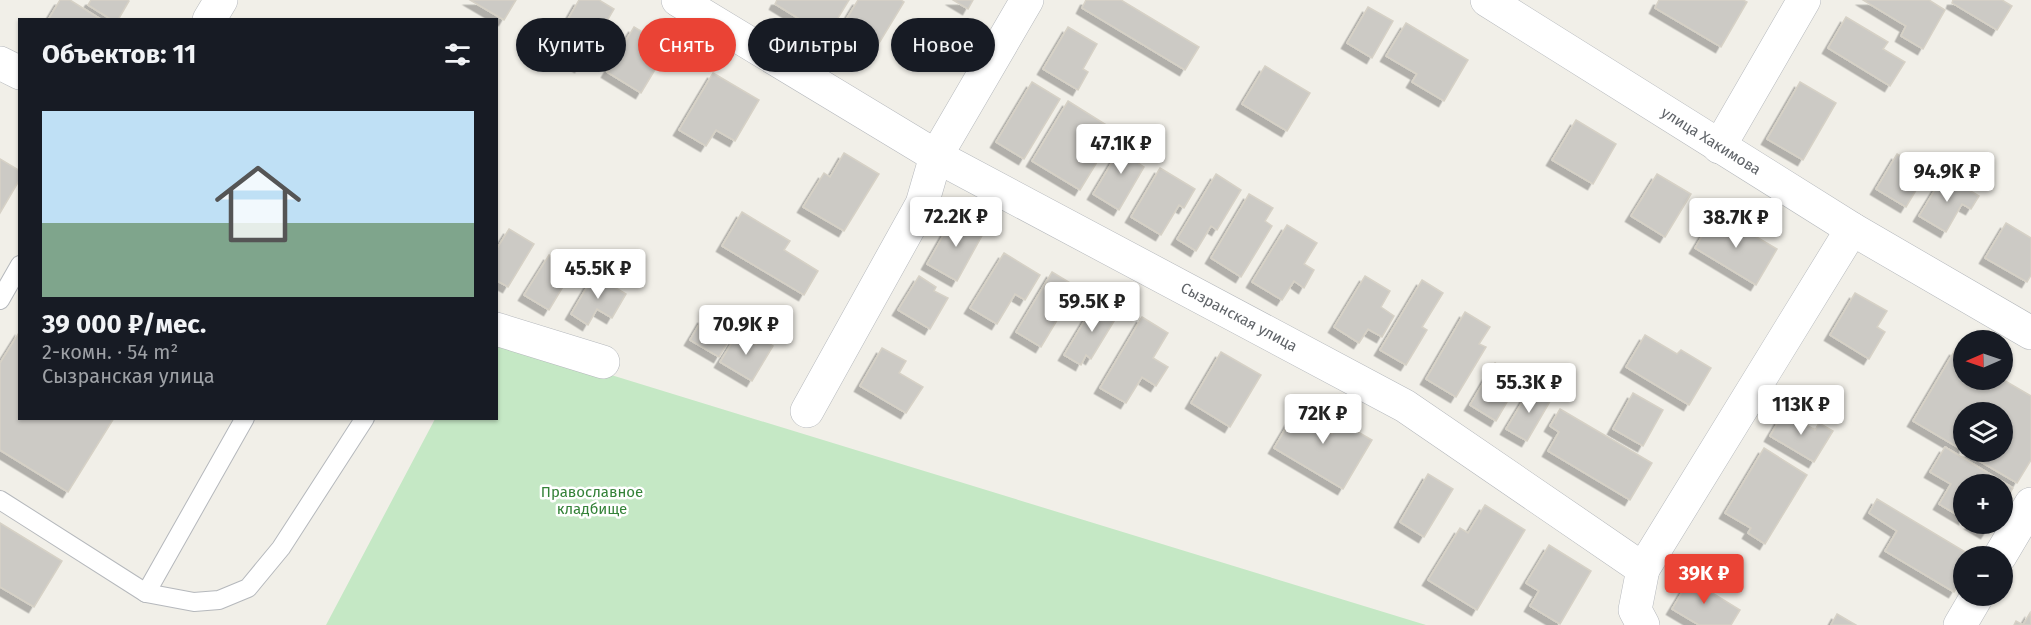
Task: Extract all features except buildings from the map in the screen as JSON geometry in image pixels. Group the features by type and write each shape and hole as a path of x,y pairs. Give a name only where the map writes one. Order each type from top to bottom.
{"street":[{"path":"210,18 221,0"},
{"name":"Сызранская улица","path":"678,0 936,156 1405,406 1643,569"},
{"path":"807,411 922,204 936,156 1027,0"},
{"name":"улица Хакимова","path":"1486,0 1852,229 2031,333"},
{"path":"1719,147 1804,0"},
{"path":"0,63 18,72"},
{"path":"1643,625 1635,610 1643,569 1852,229"},
{"path":"498,330 603,362"},
{"path":"2006,546 2031,504"},
{"path":"1960,625 1971,606"}],"lane":[{"path":"0,300 18,268"},
{"path":"146,593 243,420"},
{"path":"0,500 146,593 194,602 219,600 248,588 281,548 364,420"}],"green space":[{"name":"Православное кладбище","path":"498,340 1426,625 326,625 434,420 498,420"}]}
